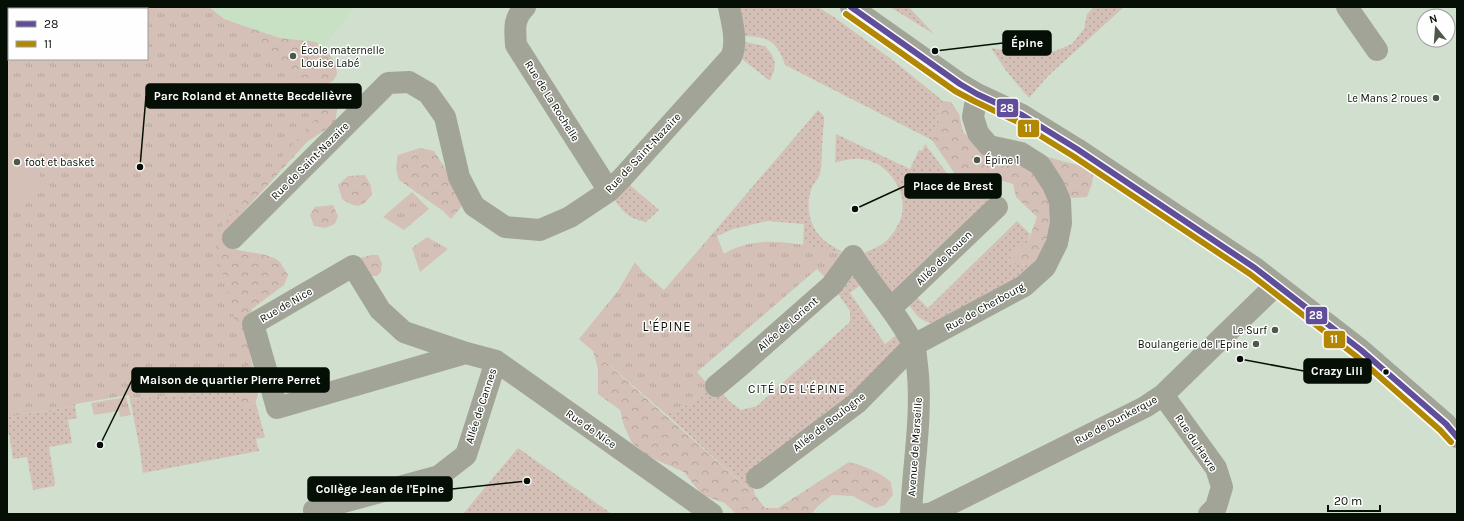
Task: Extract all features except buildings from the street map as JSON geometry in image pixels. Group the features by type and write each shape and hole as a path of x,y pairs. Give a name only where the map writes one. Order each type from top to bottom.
{"street":[{"name":"Rue de La Rochelle","path":"525,7 515,24 516,44 609,191"},
{"name":"Rue de Saint-Nazaire","path":"233,238 388,83 408,82 428,93 445,117 459,177 474,206 505,227 540,230 570,216 609,191 628,172 731,57 733,52 734,31 729,7"},
{"path":"851,7 960,84 1022,116 1078,149 1252,266 1361,350 1446,424 1457,437"},
{"path":"1347,7 1377,50"},
{"name":"Rue de Cherbourg","path":"914,345 1024,286 1045,267 1057,243 1061,223 1060,201 1053,185 1040,165 1028,156 989,146 985,142 978,133 973,117 977,94"},
{"name":"Allée de Rouen","path":"891,308 997,207"},
{"name":"Avenue de Marseille","path":"853,256 862,271 891,308 914,345 918,377 918,436 911,514"},
{"name":"Allée de Lorient","path":"716,386 832,285 853,256"},
{"name":"Rue de Nice","path":"466,353 277,408 253,324 353,266 380,310 404,332 466,353 496,361 712,514"},
{"name":"Rue de Dunkerque","path":"926,514 932,513 1145,407 1163,395 1276,285"},
{"name":"Allée de Boulogne","path":"756,478 857,403 914,345"},
{"name":"Allée de Cannes","path":"314,510 439,476 466,455 496,361"},
{"name":"Rue du Havre","path":"1163,395 1216,468 1222,487 1216,507 1210,514"}],"shaded area":[{"name":"École maternelle Louise Labé","path":"209,7 355,7 298,78"}],"green space":[{"path":"7,7 209,7 329,103 213,236 252,389 130,399 129,395 75,404 75,406 7,417"},
{"path":"156,7 206,13 280,38 316,42 329,54 336,65 337,74 333,81 324,86 338,104 335,123 307,142 227,230 225,245 238,250 274,258 280,262 288,275 284,285 252,309 248,328 248,343 258,395 254,407 248,408 241,406 233,381"},
{"path":"739,7 818,7 834,17 895,62 943,101 932,140 785,65 779,50 771,42 766,39 744,36"},
{"path":"890,7 909,7 934,34"},
{"path":"1094,7 1124,7 1048,76 1029,98 1007,72 991,48 1021,53 1055,51 1072,44 1084,29 1087,14"},
{"path":"745,42 765,46 772,55 775,66 770,81 733,52"},
{"path":"943,101 951,102 959,114 963,132 973,141 1044,156 1081,166 1093,175 1092,184 1087,197 1073,198 1062,192 1042,254 1031,266 1007,264 1015,251 1028,242 1037,217 1016,197 1013,184 1000,180 990,174 971,180 957,177 932,140"},
{"path":"818,110 824,117 821,167 820,174 812,187 809,196 809,213 811,222 820,236 834,247 849,254 803,245 804,224 767,221 733,229 717,236 714,232"},
{"path":"836,134 910,169 919,150 922,151 925,144 958,188 974,194 982,193 997,207 891,308 869,279 850,293 885,344 904,329 914,345 752,484 755,495 666,414 677,411 716,386 729,401 741,410 757,406 850,322 850,311 832,285 852,255 870,250 883,244 889,238 901,218 903,208 899,189 888,172 880,166 871,161 862,159 835,163"},
{"name":"foot et basket","path":"7,141 47,183 19,208 7,196"},
{"path":"420,148 434,151 449,174 462,206 451,219 443,211 399,180 396,168 398,155"},
{"path":"365,175 371,186 372,195 368,200 358,206 342,199 338,185 348,176"},
{"path":"622,178 659,210 646,222 628,215 620,207 609,191"},
{"path":"412,192 429,209 404,230 383,217"},
{"path":"333,205 338,216 335,224 325,228 314,226 310,215 315,207"},
{"path":"1017,221 1030,234 1028,242 1015,251 1007,264 1031,266 1019,277 934,323 925,321 916,314 908,304 913,293 928,308"},
{"path":"714,232 724,254 739,247 754,243 771,242 804,245 853,256 832,285 817,269 697,372 711,388 716,386 677,411 666,414 579,339 618,291 635,262 642,271 664,290"},
{"path":"427,237 448,249 420,272 412,248"},
{"path":"371,255 378,255 382,263 381,272 377,276 362,276 359,266 361,258"},
{"path":"593,351 755,495 765,508 778,508 849,462 871,469 886,478 891,482 893,495 885,505 875,508 853,496 832,495 818,506 811,514 736,514 725,503 702,495 684,472 650,457 632,443 624,426 620,410 598,394 598,369"},
{"path":"252,389 265,437 256,439 259,451 143,473 130,399"},
{"path":"126,397 131,415 120,417 119,411 94,415 91,403"},
{"path":"75,406 77,418 68,420 72,443 49,447 55,483 54,486 33,490 27,457 13,459 9,434 7,434 7,417"},
{"path":"518,448 612,514 463,514"}],"transit line":[{"name":"28","path":"851,7 960,84 977,94 1022,115 1077,149 1255,268 1361,350 1446,424 1457,437"},
{"name":"11","path":"846,14 955,91 1018,122 1073,156 1250,274 1356,356 1440,430 1451,442"}],"place":[{"name":"Épine","path":"935,51"},
{"name":"École maternelle Louise Labé","path":"293,56"},
{"name":"Le Mans 2 roues","path":"1436,98"},
{"name":"Épine 1","path":"977,160"},
{"name":"foot et basket","path":"17,162"},
{"name":"Parc Roland et Annette Becdelièvre","path":"140,167"},
{"name":"Place de Brest","path":"855,209"},
{"name":"Le Surf","path":"1275,330"},
{"name":"Boulangerie de l'Epine","path":"1256,344"},
{"name":"Crazy Lili","path":"1240,359"},
{"name":"Maison de quartier Pierre Perret","path":"100,445"},
{"name":"Collège Jean de l'Epine","path":"527,481"}],"district":[{"name":"L'ÉPINE","path":"667,326"},
{"name":"CITÉ DE L'ÉPINE","path":"797,389"}]}
